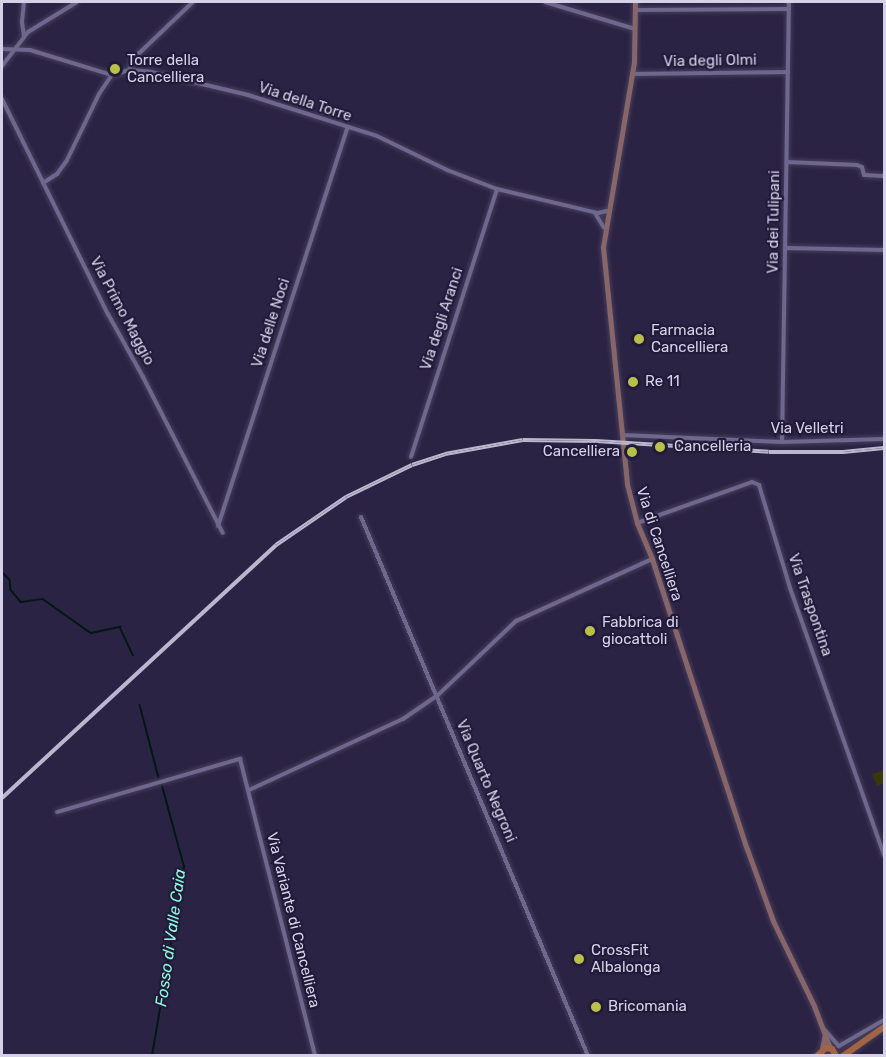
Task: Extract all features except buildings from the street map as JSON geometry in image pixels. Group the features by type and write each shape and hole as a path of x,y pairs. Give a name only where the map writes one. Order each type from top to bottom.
{"main road":[{"path":"843,1056 852,1047 885,1027"},
{"path":"817,1056 822,1049 833,1052 852,1047"}],"street":[{"path":"24,2 22,22 24,37"},
{"path":"2,66 18,48 24,37 49,17 78,2"},
{"path":"130,70 132,60 193,2"},
{"path":"545,2 636,29"},
{"name":"Via di Cancelliera","path":"635,2 636,29 632,74 604,228 603,273 627,484 754,871 773,921 833,1052"},
{"name":"Via dei Tulipani","path":"782,442 789,2"},
{"path":"635,10 789,9"},
{"path":"2,49 18,48 112,75 99,94 65,163 57,174 43,183"},
{"name":"Via della Torre","path":"112,75 130,70 157,73 248,95 387,140 447,170 496,189 595,213 607,211"},
{"name":"Via degli Olmi","path":"632,74 788,72"},
{"name":"Via Primo Maggio","path":"2,99 223,533"},
{"name":"Via delle Noci","path":"219,526 347,128"},
{"path":"787,162 857,165 862,167 864,175 885,176"},
{"name":"Via degli Aranci","path":"411,457 496,189"},
{"path":"595,213 604,228"},
{"path":"786,248 885,250"},
{"name":"Via Velletri","path":"622,435 782,442 885,439"},
{"name":"Via Traspontina","path":"638,523 752,482 759,485 790,588 885,855"},
{"name":"Via Quarto Negroni","path":"361,517 438,694 588,1056"},
{"path":"249,790 397,722 438,694 502,632 520,618 652,559"},
{"name":"Via Variante di Cancelliera","path":"57,812 240,759 315,1056"},
{"path":"824,1031 839,1046 885,1020"},
{"path":"822,1049 824,1031"}],"shaded area":[{"path":"884,770 884,783 877,786 872,774"}],"waterway":[{"name":"Fosso di Valle Caia","path":"2,572 10,580 11,590 21,602 43,599 91,633 120,627 133,655"},
{"name":"Fosso di Valle Caia","path":"140,705 159,778"},
{"name":"Fosso di Valle Caia","path":"152,1056 184,867 162,786"}],"railway":[{"path":"2,798 276,545 346,497 412,465 445,454 523,440 596,441 769,452 843,452 884,448"}],"place":[{"name":"Torre della Cancelliera","path":"115,69"},
{"name":"Farmacia Cancelliera","path":"639,339"},
{"name":"Re 11","path":"633,382"},
{"name":"Cancelleria","path":"660,447"},
{"name":"Cancelliera","path":"632,452"},
{"name":"Fabbrica di giocattoli","path":"590,631"},
{"name":"CrossFit Albalonga","path":"579,959"},
{"name":"Bricomania","path":"596,1007"}]}
